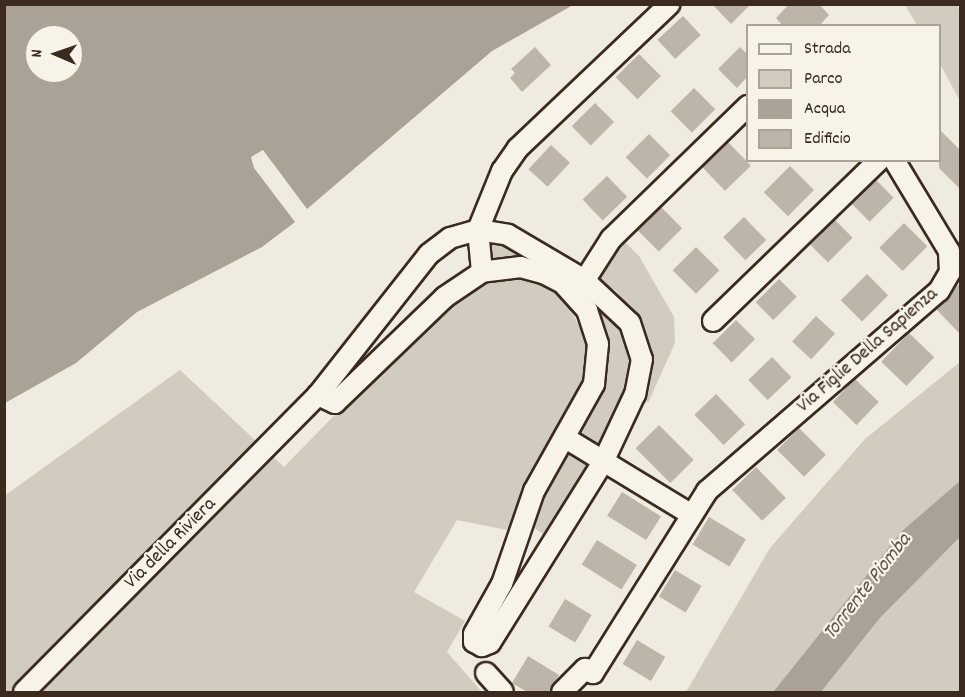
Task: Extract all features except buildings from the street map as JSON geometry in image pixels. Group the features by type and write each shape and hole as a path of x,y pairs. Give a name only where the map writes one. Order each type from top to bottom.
{"street":[{"path":"482,272 478,230 502,171 518,148 670,4"},
{"path":"580,287 611,239 746,107"},
{"path":"713,321 877,162"},
{"name":"Via Figlie Della Sapienza","path":"562,693 585,669 593,673 707,491 939,291 950,272 949,251 895,162"},
{"name":"Via della Riviera","path":"24,693 318,395 429,254 450,238 478,230 508,235 630,323 642,359 635,394 603,462 486,646 476,644 474,634 502,584 534,491 567,439 594,384 598,364 594,326 580,287 521,267 482,272 445,297 335,403 318,395"},
{"path":"567,439 692,515"},
{"path":"520,534 547,549"},
{"path":"486,673 503,693"}],"green space":[{"path":"905,5 957,5 960,12 960,101 941,66 941,24 916,24"},
{"path":"619,236 639,256 674,317 675,343 648,403 644,398 650,375 643,331 616,291 594,277"},
{"path":"480,238 511,245 566,278 503,260 483,260"},
{"path":"514,275 551,290 568,305 587,341 587,371 507,530 457,520 414,592 465,621 447,652 482,692 5,692 4,496 180,370 284,467 431,316 493,276"},
{"path":"583,285 616,317 626,335 632,367 628,393 599,449 574,436 597,397"},
{"path":"960,362 960,481 955,490 902,531 773,692 686,692 770,548 865,439"},
{"path":"567,443 592,461 543,534 527,523"},
{"path":"960,537 960,692 821,692 880,618"}],"water":[{"path":"5,4 573,4 492,51 307,209 263,150 251,157 254,168 295,222 262,247 137,312 76,363 5,403"},
{"name":"Torrente Piomba","path":"960,481 960,537 880,618 821,692 773,692 902,531"}]}
